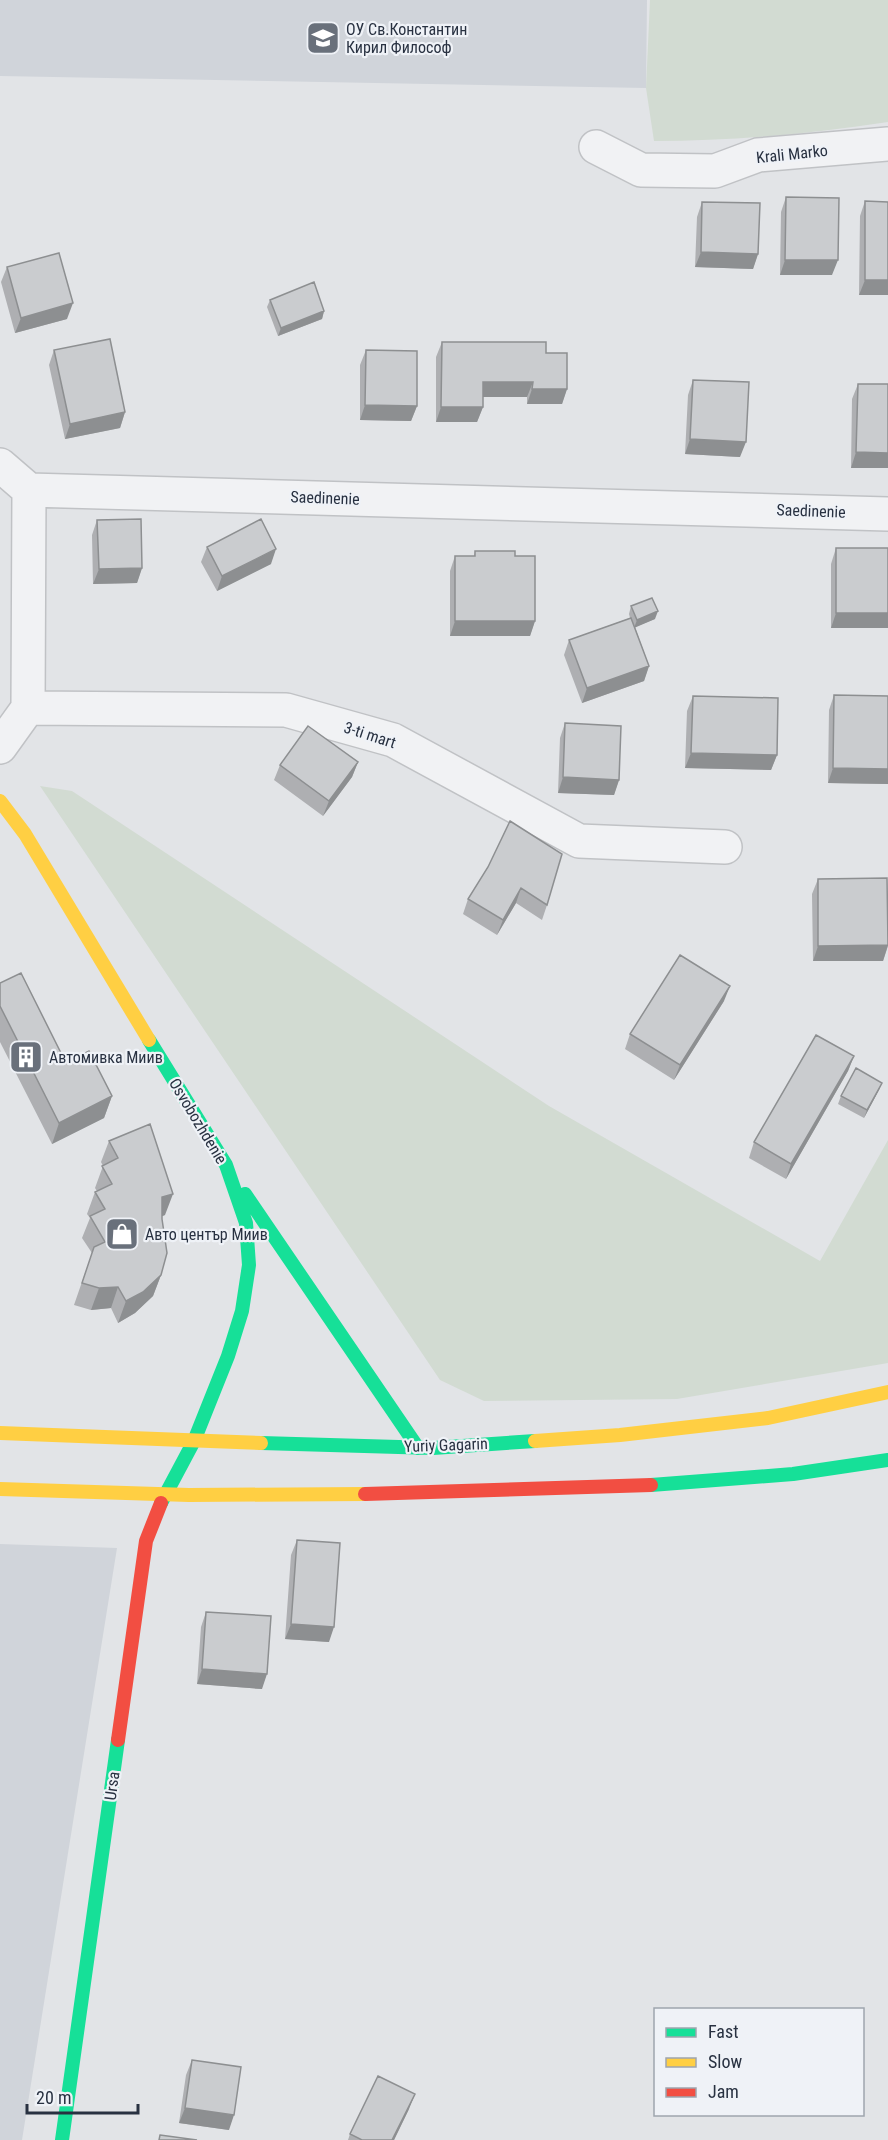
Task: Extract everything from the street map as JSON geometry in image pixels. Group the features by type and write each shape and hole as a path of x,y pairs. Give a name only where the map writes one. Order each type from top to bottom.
{"street":[{"name":"Krali Marko","path":"596,147 641,170 715,171 758,155 888,144"},
{"path":"0,465 29,490 28,708 0,747"},
{"name":"Saedinenie","path":"29,490 888,513"},
{"name":"3-ti mart","path":"28,708 286,710 393,740 579,841 725,847"},
{"name":"Osvobozhdenie","path":"0,801 25,834 90,945 226,1165 246,1223 249,1265 242,1311 228,1356 194,1441"},
{"path":"226,1165 418,1448"},
{"name":"Yuriy Gagarin","path":"0,1433 418,1448 620,1435 768,1418 888,1392"},
{"name":"Ursa","path":"62,2140 146,1541 164,1496 194,1441"},
{"path":"0,1489 164,1496 432,1494 681,1484 822,1472 888,1460"}],"shaded area":[{"name":"ОУ Св.Константин Кирил Философ","path":"0,0 647,0 646,88 0,76"},
{"path":"650,0 888,0 888,122 771,136 654,141 646,88"},
{"path":"40,786 72,791 549,1106 820,1261 888,1140 888,1363 677,1399 484,1401 440,1380"},
{"path":"0,1544 117,1548 22,2140 0,2140"}],"building":[{"path":"786,197 839,198 838,260 785,260"},
{"path":"865,201 888,202 888,280 865,280"},
{"path":"702,202 760,203 758,254 701,252"},
{"path":"59,253 73,303 21,318 7,267"},
{"path":"314,282 324,311 281,328 270,300"},
{"path":"110,339 125,412 70,424 54,350"},
{"path":"442,342 546,342 546,353 567,353 567,389 532,389 533,382 483,382 483,407 441,407"},
{"path":"366,350 417,351 417,406 365,405"},
{"path":"693,380 749,382 746,442 690,439"},
{"path":"858,384 888,384 888,453 856,452"},
{"path":"141,519 142,568 99,569 97,520"},
{"path":"261,519 276,549 222,576 207,547"},
{"path":"836,548 888,548 888,613 836,613"},
{"path":"475,551 515,551 515,556 535,556 535,621 455,621 455,556 475,556"},
{"path":"652,598 658,611 637,620 631,606"},
{"path":"631,618 649,666 587,688 569,640"},
{"path":"834,695 888,696 888,769 833,768"},
{"path":"693,696 778,698 777,755 691,753"},
{"path":"565,723 621,726 619,780 563,777"},
{"path":"308,726 358,762 329,801 280,765"},
{"path":"510,821 562,854 547,905 521,888 503,920 468,899 488,867"},
{"path":"887,878 888,945 818,946 818,879"},
{"path":"680,955 730,986 680,1065 630,1034"},
{"path":"21,973 66,1063 89,1051 112,1096 59,1123 0,1006 0,983"},
{"path":"816,1035 854,1056 791,1164 754,1142"},
{"path":"856,1068 882,1083 867,1110 841,1096"},
{"name":"Авто център Миив","path":"150,1124 173,1194 162,1197 162,1219 167,1253 161,1275 143,1292 126,1301 118,1287 99,1288 82,1283 94,1247 105,1242 90,1216 105,1209 95,1192 112,1184 102,1166 118,1158 109,1141"},
{"path":"297,1540 340,1543 334,1627 291,1624"},
{"path":"206,1612 271,1616 267,1674 202,1669"},
{"path":"192,2060 241,2067 234,2115 185,2108"},
{"path":"378,2076 415,2094 392,2140 362,2140 350,2134"},
{"path":"160,2135 197,2140 159,2140"}],"traffic: fast":[{"path":"149,1040 226,1165 246,1223 249,1265 242,1311 228,1356 194,1441 161,1503"},
{"path":"245,1194 418,1448"},
{"path":"261,1443 433,1448 535,1441"},
{"path":"651,1485 793,1474 888,1460"},
{"path":"62,2140 118,1740"}],"traffic: slow":[{"path":"0,801 25,834 149,1040"},
{"path":"535,1441 620,1435 768,1418 888,1392"},
{"path":"0,1433 261,1443"},
{"path":"0,1489 189,1495 365,1494"}],"traffic: jam":[{"path":"365,1494 651,1485"},
{"path":"118,1740 146,1541 161,1503"}],"place":[{"name":"ОУ Св.Константин Кирил Философ","path":"323,38"},
{"name":"Автомивка Миив","path":"26,1057"},
{"name":"Авто център Миив","path":"122,1234"}]}
